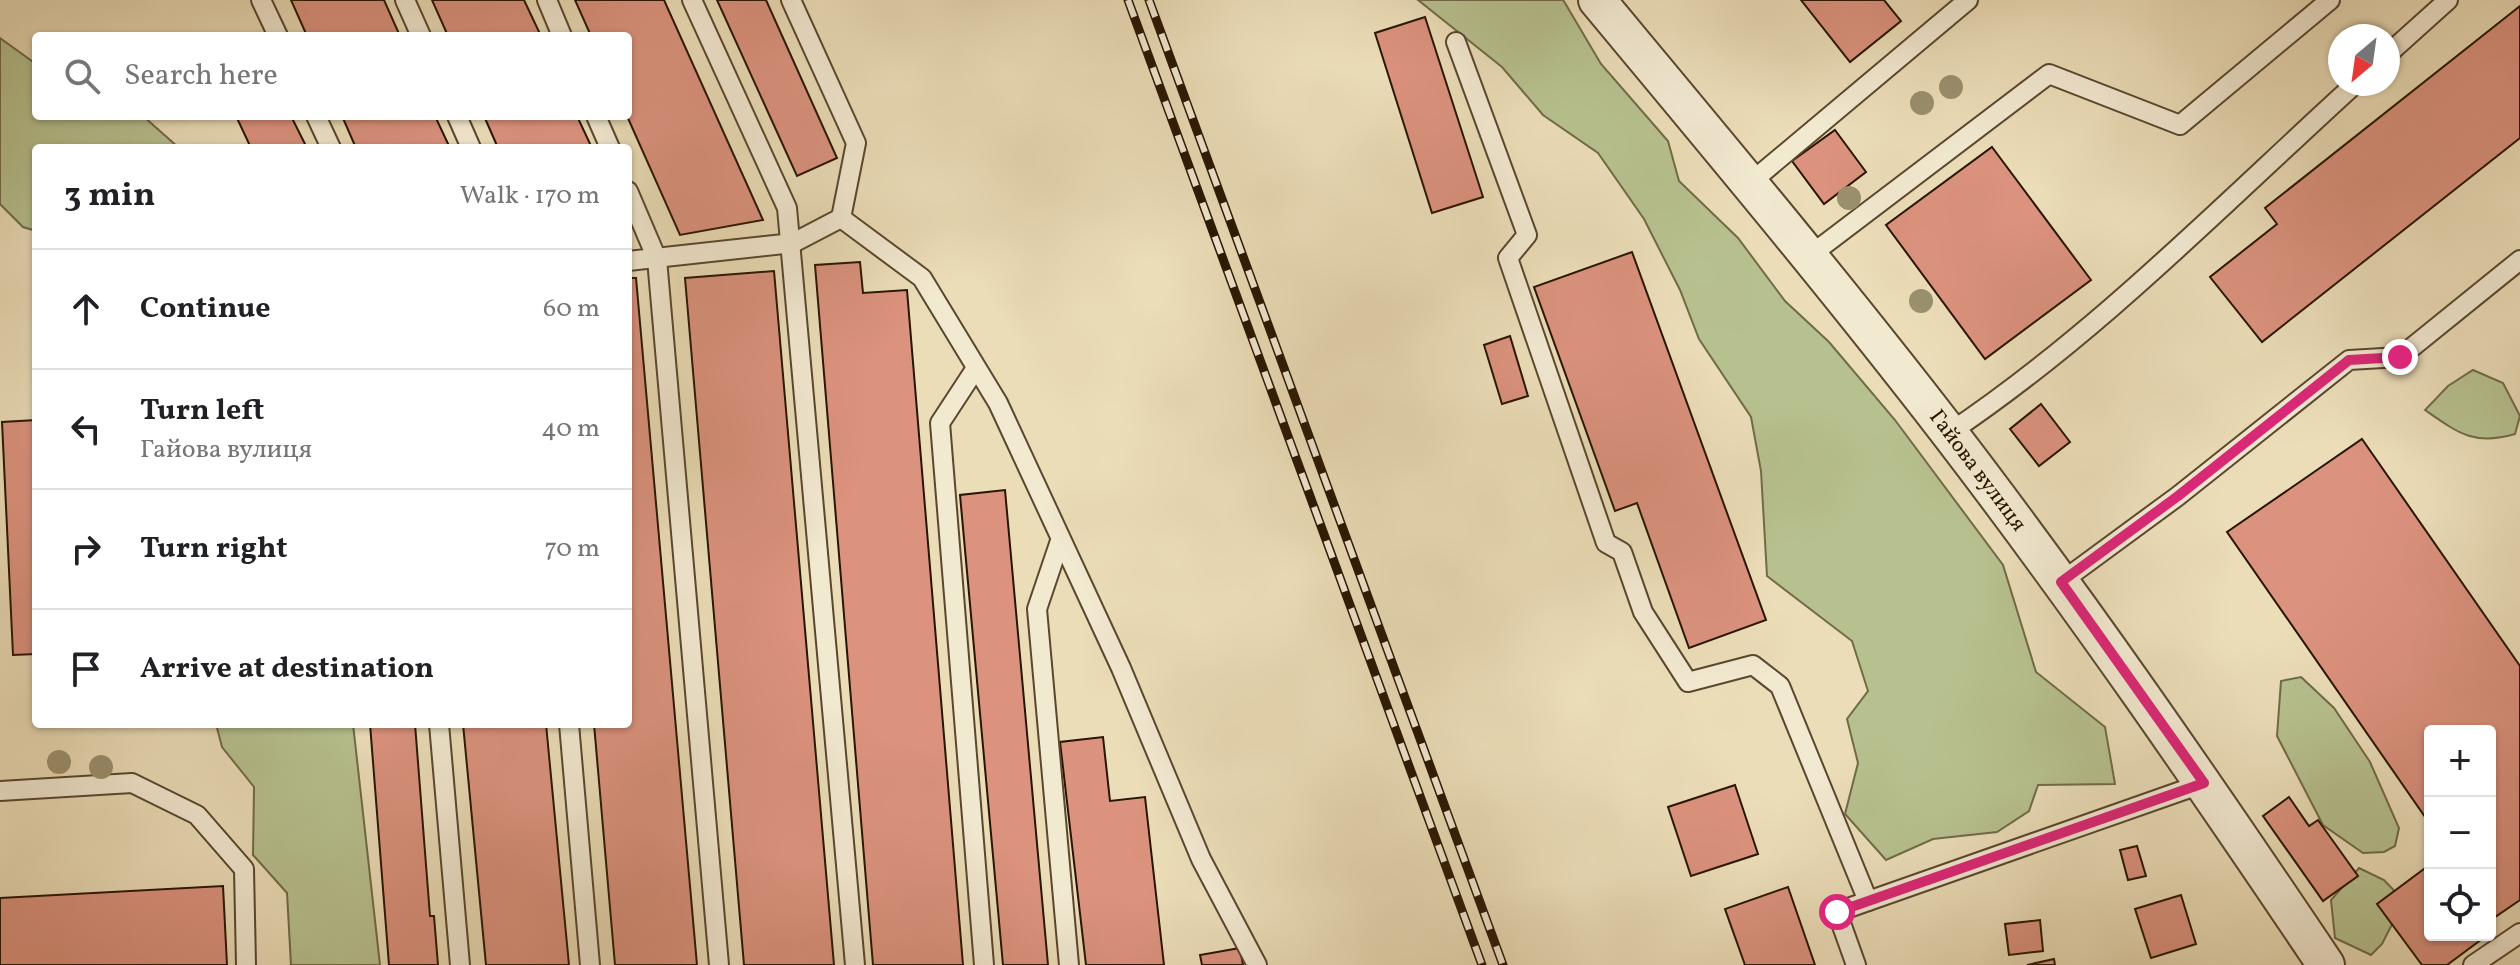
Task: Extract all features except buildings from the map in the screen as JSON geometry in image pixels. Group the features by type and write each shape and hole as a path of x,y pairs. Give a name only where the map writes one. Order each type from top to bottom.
{"street":[{"name":"Гайова вулиця","path":"1597,0 1750,183 1949,433 2061,582 2204,783 2326,965"}],"lane":[{"path":"261,0 276,32"},
{"path":"405,0 419,32"},
{"path":"547,0 560,32"},
{"path":"692,0 787,208 793,243 855,965"},
{"path":"791,0 856,143 841,218"},
{"path":"1750,183 1968,0"},
{"path":"1808,257 2049,74 2180,125 2330,0"},
{"path":"2400,43 2448,0"},
{"path":"1456,42 1527,235 1508,258 1606,543 1622,552 1643,612 1688,682 1753,665 1780,686 1868,901"},
{"path":"1949,433 2016,386 2114,304 2342,96"},
{"path":"318,120 329,144"},
{"path":"459,120 469,144"},
{"path":"598,120 608,144"},
{"path":"632,200 657,259 719,965"},
{"path":"632,261 793,243 841,218"},
{"path":"841,218 922,278 998,403 1121,668 1201,859 1257,965"},
{"path":"2061,582 2178,496 2349,360 2400,357 2520,260"},
{"path":"976,368 940,423 984,965"},
{"path":"1060,541 1037,609 1069,965"},
{"path":"439,728 460,965"},
{"path":"569,728 590,965"},
{"path":"0,791 132,783 197,815 244,869 246,965"},
{"path":"1856,965 1837,912 2204,783"},
{"path":"2473,965 2520,933"}],"green space":[{"path":"1418,0 1563,0 1601,64 1668,141 1679,181 1738,238 1785,301 1829,342 1895,420 2003,565 2036,672 2105,727 2115,784 2038,785 2029,811 1997,832 1933,839 1886,860 1845,814 1858,763 1847,719 1868,691 1852,641 1767,576 1761,471 1751,417 1699,339 1680,290 1644,219 1598,153 1543,115 1502,67"},
{"path":"0,38 32,61 32,120 148,120 174,144 32,144 32,230 23,227 0,204"},
{"path":"2473,370 2503,383 2520,416 2515,434 2477,438 2457,431 2425,410 2448,386"},
{"path":"2301,677 2334,708 2370,762 2399,828 2395,846 2384,852 2363,853 2323,825 2277,736 2281,681"},
{"path":"217,728 353,728 380,965 291,965 287,893 253,855 254,787 222,747"},
{"path":"2359,868 2384,880 2404,901 2382,944 2371,955 2335,938 2331,900"}],"railway":[{"path":"1128,0 1482,965"},
{"path":"1149,0 1503,965"}],"route":[{"path":"1837,912 2204,783 2061,582 2178,496 2349,360 2400,357"}]}
